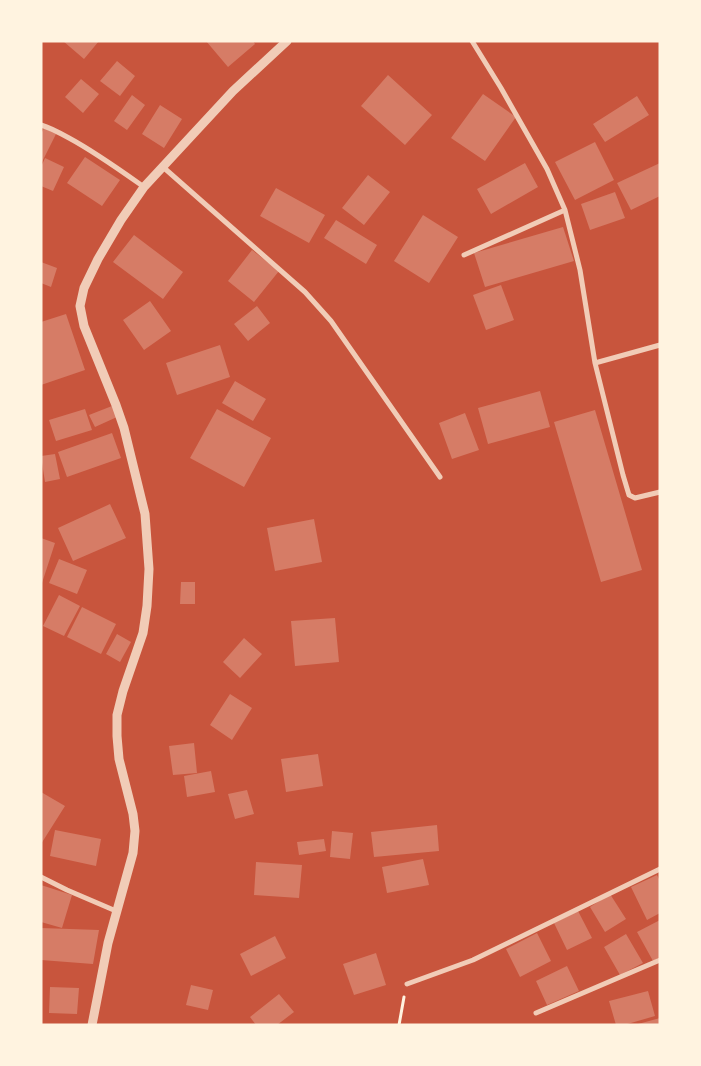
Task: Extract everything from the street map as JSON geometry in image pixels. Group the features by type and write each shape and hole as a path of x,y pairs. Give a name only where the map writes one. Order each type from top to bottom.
{"street":[{"path":"92,1025 106,952 133,853 135,832 133,814 119,759 117,715 144,633 149,569 145,514 124,428 84,326 80,306 84,288 98,259 121,220 144,187 233,92 287,41"},
{"path":"472,41 547,169 565,210 580,270 595,363 628,494 635,498 660,492"},
{"path":"41,125 106,160 144,187"},
{"path":"163,167 305,292 331,321 440,477"},
{"path":"464,255 565,210"},
{"path":"595,363 660,345"},
{"path":"406,984 473,960 660,869"},
{"path":"41,876 67,890 116,911"},
{"path":"536,1013 660,960"}],"path":[{"path":"399,1025 406,984"}],"building":[{"path":"63,41 99,41 84,59"},
{"path":"206,41 253,41 255,44 228,67"},
{"path":"117,61 135,76 120,96 100,81"},
{"path":"388,75 432,115 405,145 361,106"},
{"path":"81,79 99,94 83,113 65,97"},
{"path":"483,94 516,117 485,161 451,138"},
{"path":"132,95 145,105 127,130 114,121"},
{"path":"637,96 649,115 605,142 593,124"},
{"path":"160,105 182,119 164,148 142,134"},
{"path":"44,128 56,134 41,164 41,134"},
{"path":"595,142 614,180 575,200 555,162"},
{"path":"85,157 120,180 102,206 67,183"},
{"path":"45,158 64,167 53,191 41,186 41,167"},
{"path":"525,163 538,187 491,214 477,189"},
{"path":"660,163 660,196 631,210 617,183"},
{"path":"368,175 390,192 364,225 342,208"},
{"path":"276,188 325,215 309,243 260,216"},
{"path":"615,192 625,218 590,230 581,204"},
{"path":"423,215 458,237 429,283 394,261"},
{"path":"336,220 377,245 366,264 324,238"},
{"path":"563,227 574,261 485,287 474,253"},
{"path":"134,235 183,272 163,299 113,262"},
{"path":"252,250 279,271 254,302 228,281"},
{"path":"41,262 57,268 51,287 41,283"},
{"path":"501,285 514,320 486,330 473,295"},
{"path":"150,301 171,331 144,350 123,320"},
{"path":"257,306 270,323 248,341 234,324"},
{"path":"66,314 85,370 41,385 41,322"},
{"path":"220,345 230,377 177,395 166,363"},
{"path":"235,381 266,399 253,421 222,403"},
{"path":"540,391 550,427 488,444 478,408"},
{"path":"112,406 117,417 95,427 89,415"},
{"path":"85,409 92,430 56,441 49,420"},
{"path":"217,409 271,438 244,487 190,458"},
{"path":"595,410 642,570 601,582 554,422"},
{"path":"465,413 479,450 452,459 439,423"},
{"path":"112,433 121,458 67,477 58,452"},
{"path":"55,454 60,479 45,482 41,456"},
{"path":"110,504 126,538 73,561 58,528"},
{"path":"314,519 322,562 275,571 267,528"},
{"path":"41,538 55,543 42,583 41,583"},
{"path":"59,559 87,570 77,594 49,583"},
{"path":"181,582 195,582 195,604 180,604"},
{"path":"59,595 80,606 64,636 43,626"},
{"path":"82,607 116,624 101,654 67,637"},
{"path":"335,618 339,662 295,666 291,621"},
{"path":"117,634 131,642 120,662 106,654"},
{"path":"244,638 262,654 240,678 223,662"},
{"path":"230,694 252,708 232,740 210,725"},
{"path":"194,743 197,773 173,775 169,746"},
{"path":"318,754 323,786 286,792 281,759"},
{"path":"211,771 215,792 187,797 184,776"},
{"path":"247,790 254,814 235,819 228,794"},
{"path":"41,792 65,806 41,844"},
{"path":"437,825 439,851 374,857 371,832"},
{"path":"55,830 101,839 96,866 50,856"},
{"path":"332,831 353,833 350,859 330,857"},
{"path":"324,839 326,851 299,855 297,842"},
{"path":"423,859 429,885 387,893 382,867"},
{"path":"256,862 302,865 299,898 254,895"},
{"path":"657,875 660,881 660,913 647,920 631,887"},
{"path":"41,885 72,895 62,928 41,922"},
{"path":"610,894 626,919 605,932 590,907"},
{"path":"578,911 592,938 567,950 554,923"},
{"path":"660,920 660,957 653,961 637,932"},
{"path":"41,928 99,930 93,964 41,960"},
{"path":"537,933 551,961 520,977 506,949"},
{"path":"626,934 643,963 620,975 604,947"},
{"path":"275,936 286,958 251,976 240,954"},
{"path":"376,953 386,985 354,995 343,964"},
{"path":"567,966 579,991 547,1005 536,981"},
{"path":"191,985 213,990 208,1010 186,1005"},
{"path":"50,987 79,988 77,1014 49,1013"},
{"path":"648,991 655,1016 624,1025 616,1025 609,1001"},
{"path":"279,994 294,1012 277,1025 256,1025 250,1017"},
{"path":"660,1018 660,1025 638,1025 638,1024"}]}
